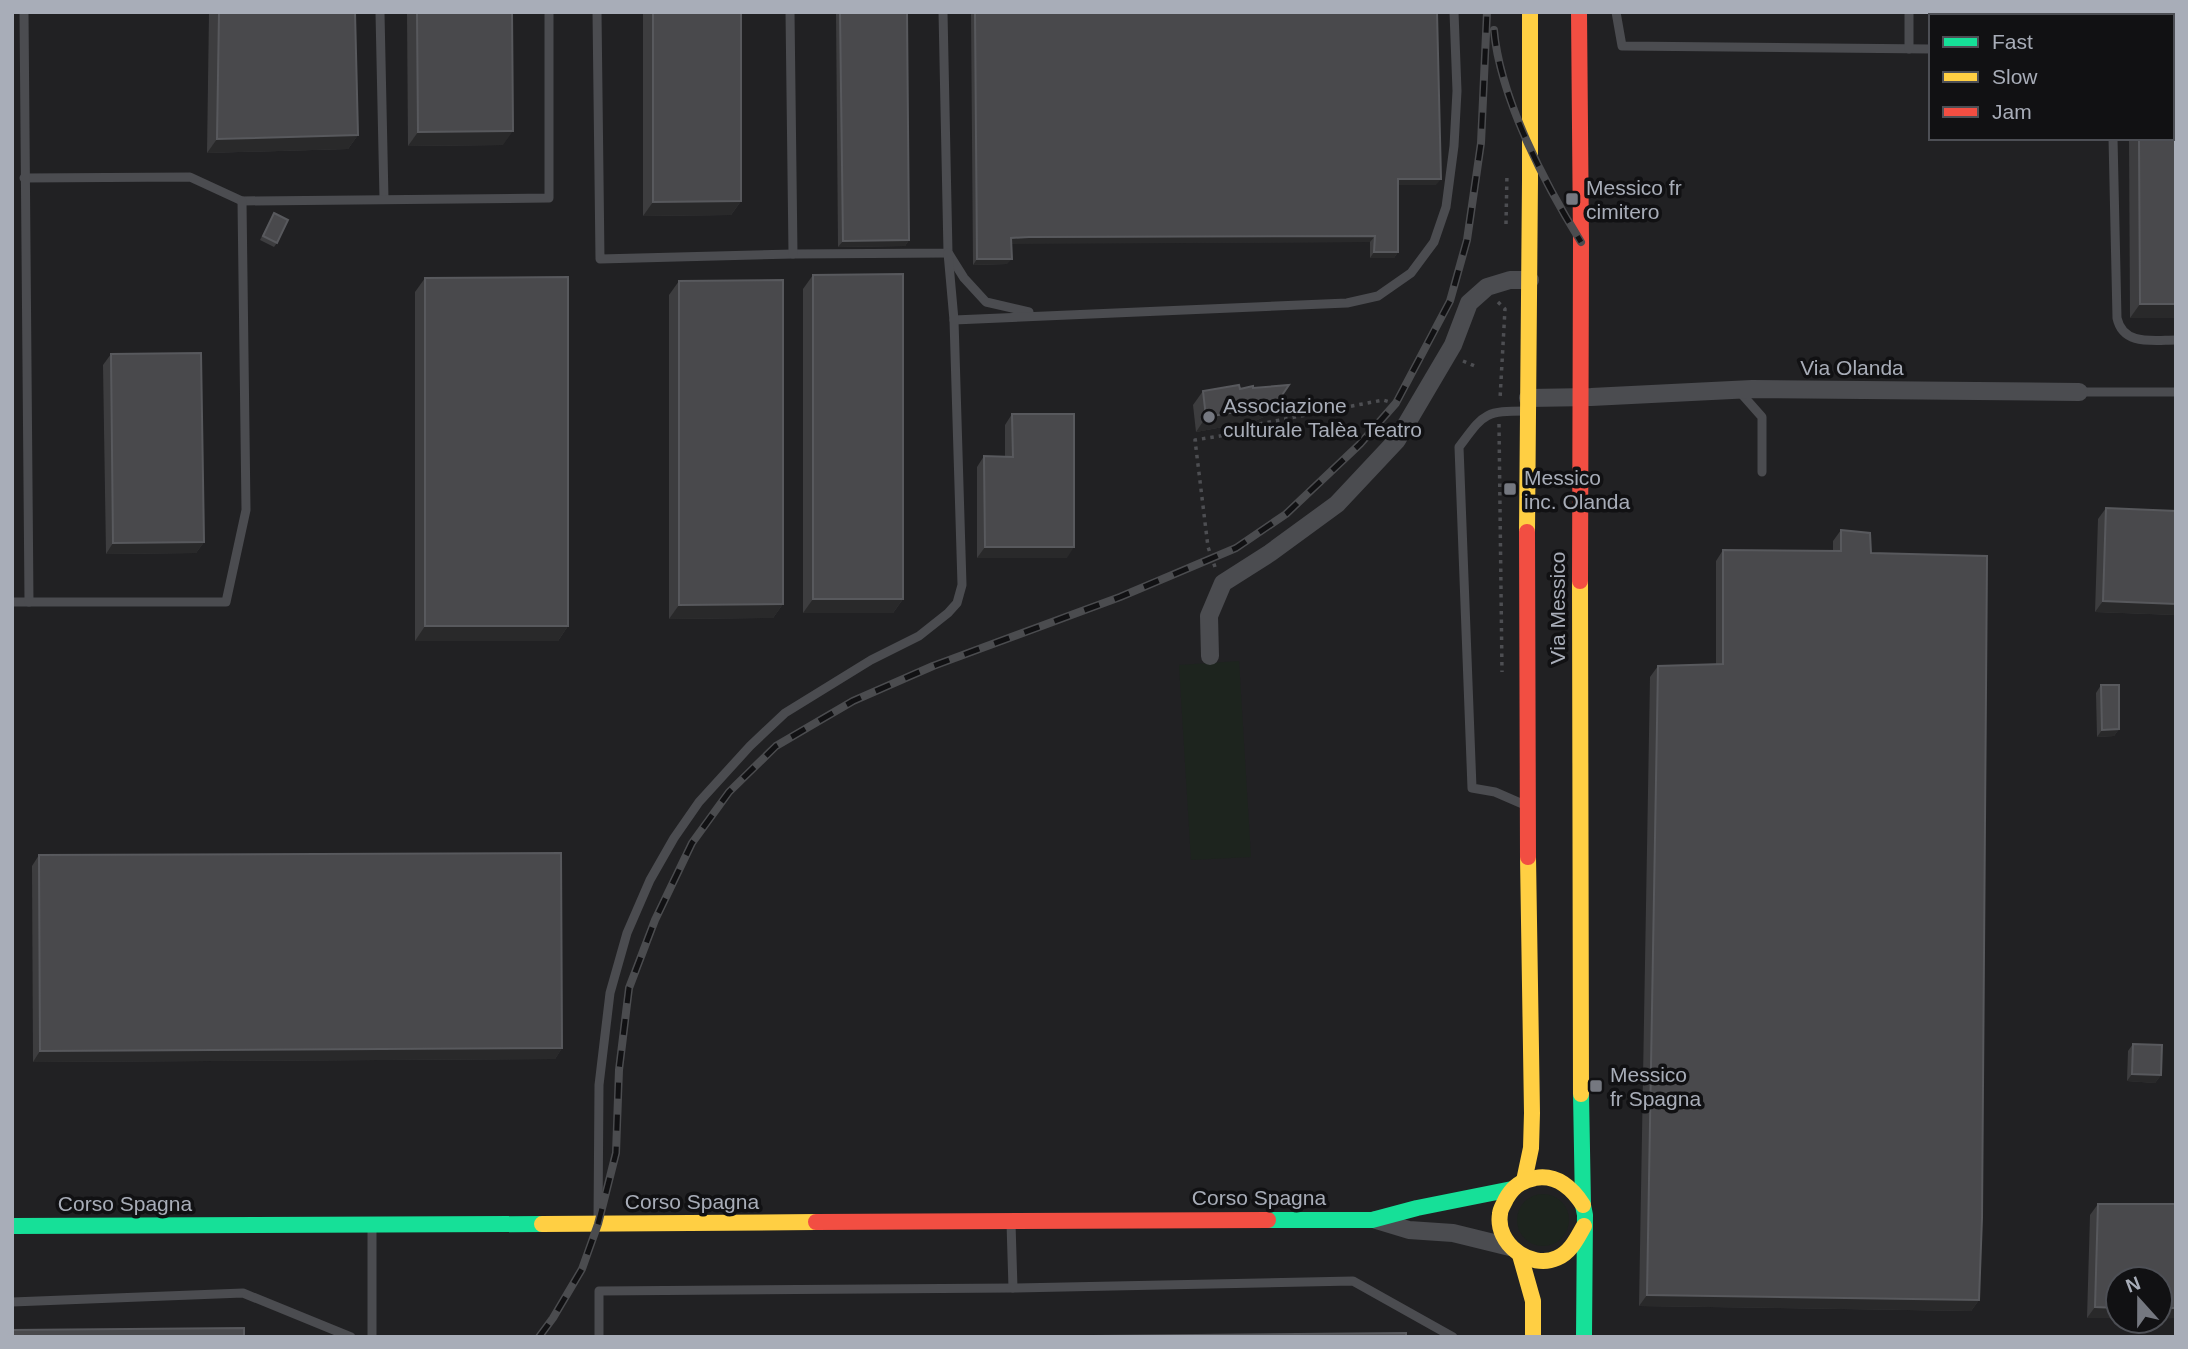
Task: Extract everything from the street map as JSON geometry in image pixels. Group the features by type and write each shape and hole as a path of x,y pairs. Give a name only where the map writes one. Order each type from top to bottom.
{"street":[{"name":"Via Messico","path":"1530,12 1532,151 1527,805 1532,1113 1531,1148 1518,1185 1504,1200 1500,1211 1500,1224 1503,1236 1515,1251 1534,1301 1534,1337"},
{"name":"Via Messico","path":"1579,12 1584,1337"},
{"path":"1210,656 1209,616 1223,583 1270,553 1337,504 1397,440 1453,345 1469,303 1487,287 1510,280 1530,279"},
{"name":"Via Olanda","path":"1528,404 1579,397 1738,390 2079,392"},
{"path":"1518,1185 1541,1177 1559,1180 1573,1189 1583,1205"},
{"name":"Corso Spagna","path":"12,1226 1372,1220 1518,1185"},
{"name":"Corso Spagna","path":"1372,1220 1409,1230 1452,1233 1515,1251"},
{"path":"1515,1251 1540,1261 1560,1258 1572,1250 1585,1226"}],"lane":[{"path":"24,12 29,602"},
{"path":"24,178 190,177 242,201 549,198 549,12"},
{"path":"597,12 600,259 948,253"},
{"path":"790,12 793,254"},
{"path":"598,1224 599,1085 610,992 627,933 650,880 674,838 699,802 750,746 785,713 871,660 919,636 957,603 962,585 954,320 948,253 943,12"},
{"path":"954,320 1347,303 1378,296 1411,273 1434,242 1446,207 1454,146 1457,90 1454,12"},
{"path":"1616,12 1622,46 1929,49"},
{"path":"1909,12 1909,49"},
{"path":"380,13 384,199"},
{"path":"2113,140 2119,327 2126,335 2137,340 2176,340"},
{"path":"12,602 226,602 246,510 242,201"},
{"path":"948,253 964,278 986,302 1039,315"},
{"path":"1738,390 1762,417 1762,472"},
{"name":"Via Olanda","path":"2079,392 2176,392"},
{"path":"1527,805 1495,792 1472,788 1459,447 1482,418 1528,404"},
{"path":"1010,1221 1013,1288"},
{"path":"372,1224 372,1337"},
{"path":"598,1337 599,1291 1013,1288 1353,1281 1453,1337"},
{"path":"12,1302 243,1293 351,1337"}],"path":[{"path":"1495,299 1505,309 1499,411 1503,676"},
{"path":"1461,360 1477,367"},
{"path":"1223,583 1208,547 1195,440 1232,434 1254,425 1383,400 1414,411"}],"shaded area":[{"path":"12,12 2176,12 2176,1337 12,1337"},
{"path":"1239,661 1251,857 1191,860 1179,665"},
{"path":"1543,1194 1553,1196 1561,1202 1567,1210 1567,1230 1561,1238 1553,1244 1543,1246 1533,1244 1525,1238 1519,1230 1517,1220 1519,1210 1525,1202 1533,1196"}],"building":[{"path":"219,12 355,12 358,135 217,139"},
{"path":"417,12 512,12 513,131 418,132"},
{"path":"653,12 741,12 741,201 653,202"},
{"path":"840,12 907,12 909,240 843,241"},
{"path":"975,12 1437,12 1441,179 1398,179 1398,252 1374,252 1375,236 1029,237 1011,238 1012,259 977,259"},
{"path":"2176,81 2176,304 2140,304 2139,140 2174,140"},
{"path":"274,213 288,220 277,243 263,236"},
{"path":"903,274 903,599 813,599 813,275"},
{"path":"568,277 568,626 425,626 425,278"},
{"path":"783,280 783,604 679,605 679,281"},
{"path":"201,353 204,542 113,543 111,354"},
{"path":"1239,385 1240,389 1289,385 1278,401 1265,407 1206,417 1203,391"},
{"path":"1012,414 1074,414 1074,547 985,547 984,456 1013,457"},
{"path":"2106,508 2176,511 2176,604 2103,601"},
{"path":"1841,530 1870,533 1871,553 1987,556 1982,1218 1979,1300 1647,1295 1658,666 1723,664 1723,550 1841,551"},
{"path":"2101,685 2119,685 2119,729 2102,730"},
{"path":"561,853 562,1048 40,1051 39,855"},
{"path":"2133,1044 2162,1045 2161,1075 2132,1074"},
{"path":"2098,1204 2176,1204 2176,1308 2174,1265 2104,1265 2104,1307 2095,1307"},
{"path":"244,1328 244,1337 12,1337 12,1330"},
{"path":"1406,1333 1406,1337 985,1337"}],"railway":[{"path":"539,1337 582,1269 598,1224 616,1153 619,1070 629,988 655,920 692,843 729,792 776,746 853,701 933,666 1120,597 1236,548 1286,514 1360,444 1396,403 1450,301 1467,240 1481,143 1487,12"},
{"path":"1494,30 1505,84 1526,140 1581,242"}],"traffic: fast":[{"path":"1581,1094 1585,1215 1584,1337"},
{"path":"1268,1220 1372,1220 1512,1189"},
{"path":"12,1226 542,1224"}],"traffic: slow":[{"path":"1527,532 1530,12"},
{"path":"1580,581 1581,1094"},
{"path":"1524,1181 1531,1148 1532,1113 1528,857"},
{"path":"1583,1205 1569,1188 1557,1180 1543,1177 1530,1179 1518,1185 1508,1195 1501,1210 1500,1225 1503,1235 1516,1251 1526,1257 1547,1261 1566,1252 1584,1226"},
{"path":"542,1224 816,1222"},
{"path":"1520,1255 1533,1301 1533,1337"}],"traffic: jam":[{"path":"1579,12 1580,581"},
{"path":"1527,532 1528,857"},
{"path":"816,1222 1268,1220"}],"place":[{"name":"Messico fr cimitero","path":"1572,199"},
{"name":"Associazione culturale Talèa Teatro","path":"1209,417"},
{"name":"Messico inc. Olanda","path":"1510,489"},
{"name":"Messico fr Spagna","path":"1596,1086"}]}
